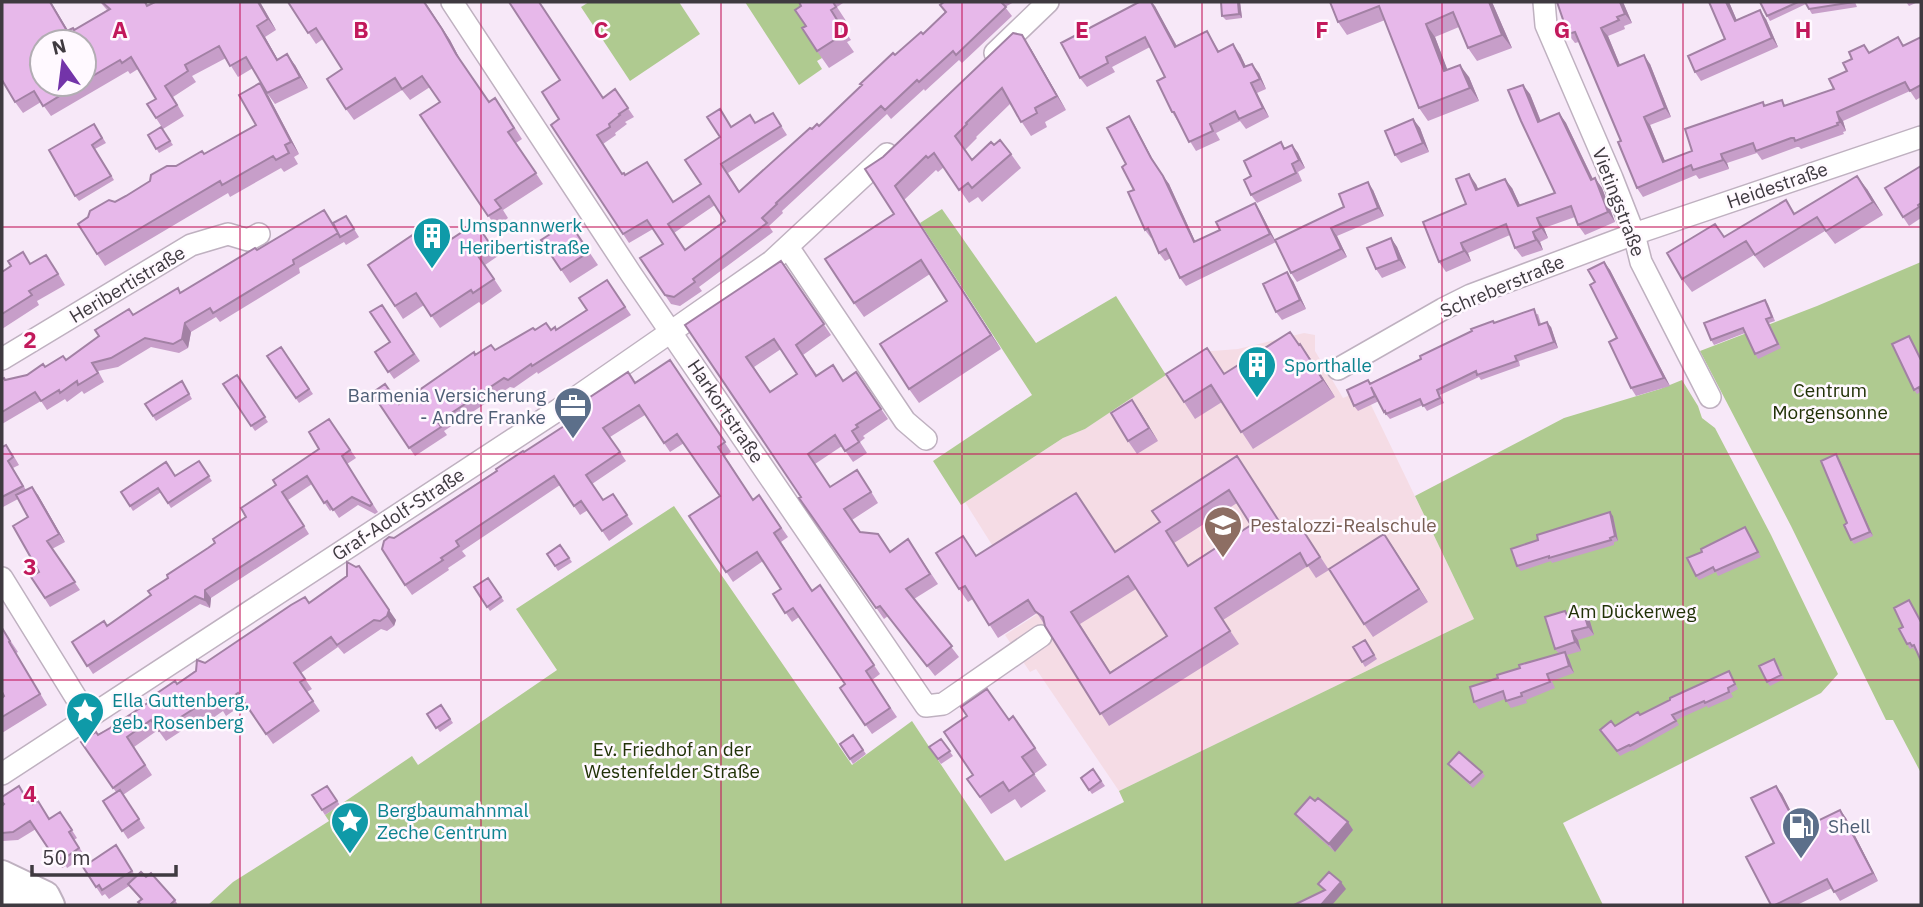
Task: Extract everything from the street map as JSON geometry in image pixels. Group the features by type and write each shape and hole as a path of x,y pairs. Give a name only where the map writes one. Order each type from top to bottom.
{"street":[{"name":"Harkortstraße","path":"452,2 631,274 926,706 943,704 1041,636"},
{"path":"985,62 1048,2"},
{"name":"Vietingstraße","path":"1544,2 1546,25 1612,178 1634,234 1641,262 1710,397"},
{"name":"Graf-Adolf-Straße","path":"2,774 558,410 772,261 906,136"},
{"name":"Heidestraße","path":"1634,234 1921,137"},
{"name":"Heribertistraße","path":"2,359 191,245 228,234 248,240 259,234"},
{"name":"Schreberstraße","path":"1338,369 1471,295 1634,234"},
{"path":"788,247 905,421 926,439"},
{"path":"2,578 88,717"},
{"path":"2,874 46,895 51,905"},
{"path":"2,897 21,905"}],"shaded area":[{"name":"Pestalozzi-Realschule","path":"1304,333 1315,335 1315,351 1343,398 1350,395 1371,405 1474,619 1119,791 1036,669 1030,672 1005,635 1036,615 965,502 1063,438 1085,429 1200,352 1238,349"}],"green space":[{"path":"589,2 679,2 700,34 630,81 581,7"},
{"path":"745,2 807,2 822,58 817,61 822,69 799,85"},
{"path":"942,209 1036,343 1116,296 1166,375 1085,429 1063,438 961,505 933,461 1032,395 920,223"},
{"name":"Centrum Morgensonne","path":"1921,262 1921,773 1893,720 1886,720 1791,526 1700,351"},
{"path":"1682,380 1702,418 1715,428 1771,535 1838,674 1821,693 1563,823 1603,905 208,905 233,882 329,821 325,815 412,756 418,765 557,670 516,609 674,506 852,765 912,721 1005,861 1124,802 1119,791 1474,619 1415,496 1564,418"}],"building":[{"path":"2,2 50,2 65,28 28,28 28,94 15,102 2,80"},
{"path":"102,2 145,2 147,6 155,2 258,2 268,19 257,26 277,60 287,54 300,77 267,93 246,57 230,66 219,46 185,65 188,71 165,86 177,105 156,118 147,104 156,99 131,57 122,63 120,60 98,73 98,28 77,28 110,9"},
{"path":"288,2 424,2 489,102 495,98 514,128 508,132 536,173 495,200 501,208 488,216 420,115 440,102 422,76 402,89 395,78 346,109 327,79 342,69 316,28 308,33"},
{"path":"509,2 539,2 603,98 615,89 628,108 609,124 610,127 597,135 622,174 625,175 647,162 673,202 701,184 685,160 720,137 707,117 720,109 731,127 750,115 755,123 773,113 781,126 721,164 739,192 810,128 817,124 819,126 893,53 895,55 921,32 923,34 946,12 940,5 944,2 1001,2 1006,7 956,55 953,51 885,110 881,106 776,203 762,218 767,223 693,279 695,282 674,297 665,295 640,258 663,244 647,220 623,234 551,125 559,119 542,92 560,80","holes":["709,196 725,221 685,250 668,224"]},
{"path":"799,2 833,2 836,7 831,10 842,35 817,51 802,28 806,26 795,10 801,6"},
{"path":"1139,2 1151,2 1175,47 1207,31 1218,52 1233,44 1244,67 1252,64 1260,79 1251,83 1263,108 1239,119 1235,111 1210,124 1213,131 1189,142 1157,81 1165,77 1145,37 1106,57 1108,63 1080,78 1061,43"},
{"path":"1221,2 1238,2 1239,14 1222,16"},
{"path":"1330,2 1489,2 1502,35 1468,48 1453,12 1426,24 1444,71 1460,65 1470,88 1419,108 1379,6 1338,22"},
{"path":"1557,2 1620,2 1625,14 1617,17 1619,20 1601,28 1618,66 1644,55 1665,108 1644,117 1663,162 1692,151 1685,129 1763,102 1764,106 1782,100 1784,106 1834,89 1829,79 1847,71 1843,63 1852,59 1849,52 1864,45 1869,53 1898,37 1903,46 1921,37 1921,85 1910,91 1905,82 1837,112 1840,122 1838,125 1795,141 1791,138 1756,151 1753,143 1721,154 1723,160 1693,170 1691,165 1637,188 1618,142 1621,141 1575,32 1568,34"},
{"path":"1709,2 1726,2 1735,21 1760,10 1772,38 1695,72 1688,56 1725,39"},
{"path":"1760,2 1798,2 1767,16"},
{"path":"1805,2 1854,2 1809,9"},
{"path":"1013,33 1022,35 1057,96 1035,108 1037,113 1021,122 1002,88 966,123 955,136 972,160 991,142 994,145 1000,140 1011,154 972,188 968,183 959,190 934,153 928,158 926,156 895,186 991,335 909,389 880,344 947,301 921,260 854,303 825,259 894,214 865,169 883,157"},
{"path":"260,83 291,142 285,145 289,153 276,160 273,156 222,185 220,181 97,254 78,224 88,217 90,211 109,200 115,202 126,196 150,181 151,175 167,166 176,166 202,151 204,154 256,125 239,95"},
{"path":"1523,85 1538,122 1559,113 1591,180 1595,178 1608,212 1578,225 1571,206 1537,218 1541,228 1533,232 1536,240 1515,248 1506,224 1461,243 1464,251 1439,262 1423,222 1466,204 1456,179 1469,174 1476,190 1505,179 1518,206 1555,193 1508,90"},
{"path":"38,98 56,98 43,106"},
{"path":"1129,116 1163,176 1194,242 1220,230 1216,222 1255,203 1270,234 1180,278 1166,249 1159,253 1148,228 1145,230 1128,192 1134,190 1122,167 1126,164 1107,128"},
{"path":"1413,119 1423,143 1395,155 1385,131"},
{"path":"94,124 102,138 92,145 111,176 75,196 49,150"},
{"path":"161,127 170,141 156,149 148,135"},
{"path":"1281,142 1284,149 1292,145 1299,160 1292,164 1296,173 1251,195 1244,180 1251,176 1244,161"},
{"path":"1921,166 1921,203 1903,217 1885,188"},
{"path":"1857,176 1873,202 1826,231 1817,217 1755,255 1746,241 1682,279 1667,253 1715,224 1724,237 1786,200 1794,214"},
{"path":"1368,182 1378,208 1331,228 1341,249 1291,273 1275,240 1344,207 1339,194"},
{"path":"324,210 338,233 293,260 294,264 213,313 210,308 185,323 182,339 173,344 145,338 111,358 92,363 98,373 78,385 77,381 60,393 59,390 41,401 35,392 2,412 2,379 27,375 43,364 45,367 63,356 66,360 99,336 95,330 129,309 133,315 178,288 180,293"},
{"path":"346,216 354,229 340,237 333,223"},
{"path":"569,222 589,252 561,270 541,240"},
{"path":"476,223 490,244 476,253 494,279 473,293 471,290 431,316 416,293 395,306 368,265 420,230 433,251"},
{"path":"1391,238 1399,260 1376,269 1367,248"},
{"path":"23,252 30,264 46,255 58,274 29,291 32,295 2,314 2,272 11,266 8,261"},
{"path":"781,261 824,324 796,345 816,376 833,365 843,381 856,372 881,409 856,425 858,427 852,431 859,442 845,451 835,435 808,454 830,487 857,470 871,492 844,509 860,532 878,534 890,552 908,539 930,574 906,589 952,646 927,666 880,606 876,608 799,498 801,497 685,325","holes":["774,339 797,374 770,392 746,357"]},
{"path":"1604,262 1664,378 1631,388 1609,342 1617,338 1590,285 1595,282 1588,270"},
{"path":"1287,272 1300,300 1276,312 1263,284"},
{"path":"607,280 625,307 532,366 531,364 508,380 504,378 438,422 441,427 409,448 372,393 385,384 399,404 474,352 475,355 491,345 495,350 546,323 551,330 555,327 556,330 587,310 579,298"},
{"path":"1765,300 1772,317 1766,319 1778,344 1755,354 1743,328 1711,340 1704,323"},
{"path":"382,305 414,354 388,372 375,352 390,342 370,312"},
{"path":"1534,309 1539,325 1547,322 1554,342 1515,356 1517,361 1477,375 1476,371 1437,390 1440,398 1423,406 1420,399 1386,414 1371,387 1375,396 1354,406 1347,390 1368,380 1370,384 1421,359 1420,356 1472,331 1471,329"},
{"name":"Sporthalle","path":"1290,332 1323,380 1241,432 1211,385 1184,402 1166,374 1207,348 1224,374"},
{"path":"1909,336 1921,360 1921,393 1919,387 1914,390 1892,344"},
{"path":"281,347 309,389 296,398 267,356"},
{"path":"670,360 725,442 718,447 753,500 759,495 781,528 774,533 812,591 820,585 874,665 866,671 890,708 865,725 840,688 845,684 793,608 785,613 773,594 781,589 757,552 726,572 689,516 720,496 677,434 664,443 639,405 603,428 620,452 586,475 603,500 613,494 627,515 602,531 581,501 574,506 554,476 456,541 459,546 441,558 443,560 405,585 382,549 384,541 389,537 394,538 578,417 572,409 628,372 635,383"},
{"path":"237,375 265,417 251,426 223,384"},
{"path":"182,381 189,394 153,416 145,404"},
{"path":"1132,400 1149,428 1128,441 1111,413"},
{"path":"329,419 350,450 342,456 372,504 370,506 352,497 333,510 327,501 324,503 307,476 282,492 304,526 205,590 205,600 195,596 87,666 72,642 104,621 107,626 151,595 148,591 168,578 167,575 215,543 213,539 246,517 241,508 276,485 273,480 319,449 309,432"},
{"path":"6,445 13,457 8,461 23,486 2,497 2,447"},
{"path":"1836,454 1870,532 1851,540 1844,525 1847,523 1821,461"},
{"path":"1237,456 1284,529 1297,521 1320,557 1307,566 1300,553 1215,608 1230,631 1100,714 1045,626 1043,617 1028,600 989,625 965,586 959,589 936,553 963,536 976,556 1076,493 1115,552 1160,522 1152,511","holes":["1229,490 1251,525 1188,566 1166,531","1128,576 1167,636 1110,673 1071,612"]},
{"path":"199,461 209,476 168,503 158,488 130,506 121,492 166,462 175,476"},
{"path":"32,487 59,534 47,541 75,582 45,598 31,577 39,572 13,526 28,517 16,495"},
{"path":"1610,512 1615,536 1610,538 1611,540 1517,566 1511,549 1538,540 1537,535"},
{"path":"1745,527 1758,552 1715,571 1713,567 1696,576 1687,558"},
{"path":"1384,534 1419,589 1364,624 1329,569"},
{"path":"560,545 569,558 555,566 547,554"},
{"path":"347,562 359,566 389,610 387,616 380,621 374,620 337,645 331,637 294,663 305,679 300,682 313,701 266,734 238,693 219,706 216,701 206,708 203,703 159,731 151,720 127,737 145,765 113,788 81,742 96,732 98,735 110,728 175,681 177,684 196,671 197,660 205,663 305,597 309,603 347,576"},
{"path":"488,578 501,597 487,607 474,587"},
{"path":"1909,600 1921,622 1921,661 1914,645 1907,644 1899,629 1903,627 1894,608"},
{"path":"1583,610 1588,627 1572,631 1575,642 1555,649 1545,617 1565,611 1567,615"},
{"path":"2,628 40,694 2,717 4,696"},
{"path":"1365,640 1374,655 1362,662 1353,647"},
{"path":"1565,652 1569,666 1547,674 1550,682 1506,701 1503,691 1474,702 1470,687 1498,678 1497,675 1520,668 1519,665"},
{"path":"1774,659 1781,675 1767,682 1759,666"},
{"path":"1729,671 1735,684 1728,688 1729,692 1672,715 1676,721 1630,746 1617,751 1600,730 1611,721 1615,726 1638,712 1640,715"},
{"path":"987,689 1009,720 1013,716 1035,748 1022,757 1034,774 1009,791 1003,782 980,797 967,779 973,775 944,732 967,716 961,707"},
{"path":"441,705 450,719 436,728 427,714"},
{"path":"853,735 863,750 850,759 840,744"},
{"path":"941,739 950,751 938,759 929,747"},
{"path":"1459,752 1482,772 1470,783 1448,764"},
{"path":"1093,769 1101,781 1089,790 1081,778"},
{"path":"19,786 33,804 38,801 49,819 60,812 72,830 69,832 79,848 62,860 56,860 30,821 13,832 2,833 2,797"},
{"path":"327,786 337,801 322,810 312,795"},
{"path":"1776,786 1799,830 1840,810 1873,873 1834,892 1827,879 1771,905 1746,857 1774,843 1751,798"},
{"path":"120,790 139,819 122,831 103,801"},
{"path":"1310,797 1315,801 1318,798 1348,822 1329,844 1295,814"},
{"path":"116,845 132,871 102,890 99,885 96,887 83,867"},
{"path":"141,872 146,877 151,873 175,900 170,905 141,905 138,902 142,899 128,884"},
{"path":"1329,872 1341,882 1321,905 1294,905 1325,890 1318,884"}],"place":[{"name":"Umspannwerk Heribertistraße","path":"432,270"},
{"name":"Sporthalle","path":"1257,399"},
{"name":"Barmenia Versicherung - Andre Franke","path":"573,440"},
{"name":"Pestalozzi-Realschule","path":"1223,559"},
{"name":"Ella Guttenberg, geb. Rosenberg","path":"85,745"},
{"name":"Bergbaumahnmal Zeche Centrum","path":"350,855"},
{"name":"Shell","path":"1801,860"}],"park label":[{"name":"Am Dückerweg","path":"1632,611"},
{"name":"Ev. Friedhof an der Westenfelder Straße","path":"672,760"}]}
